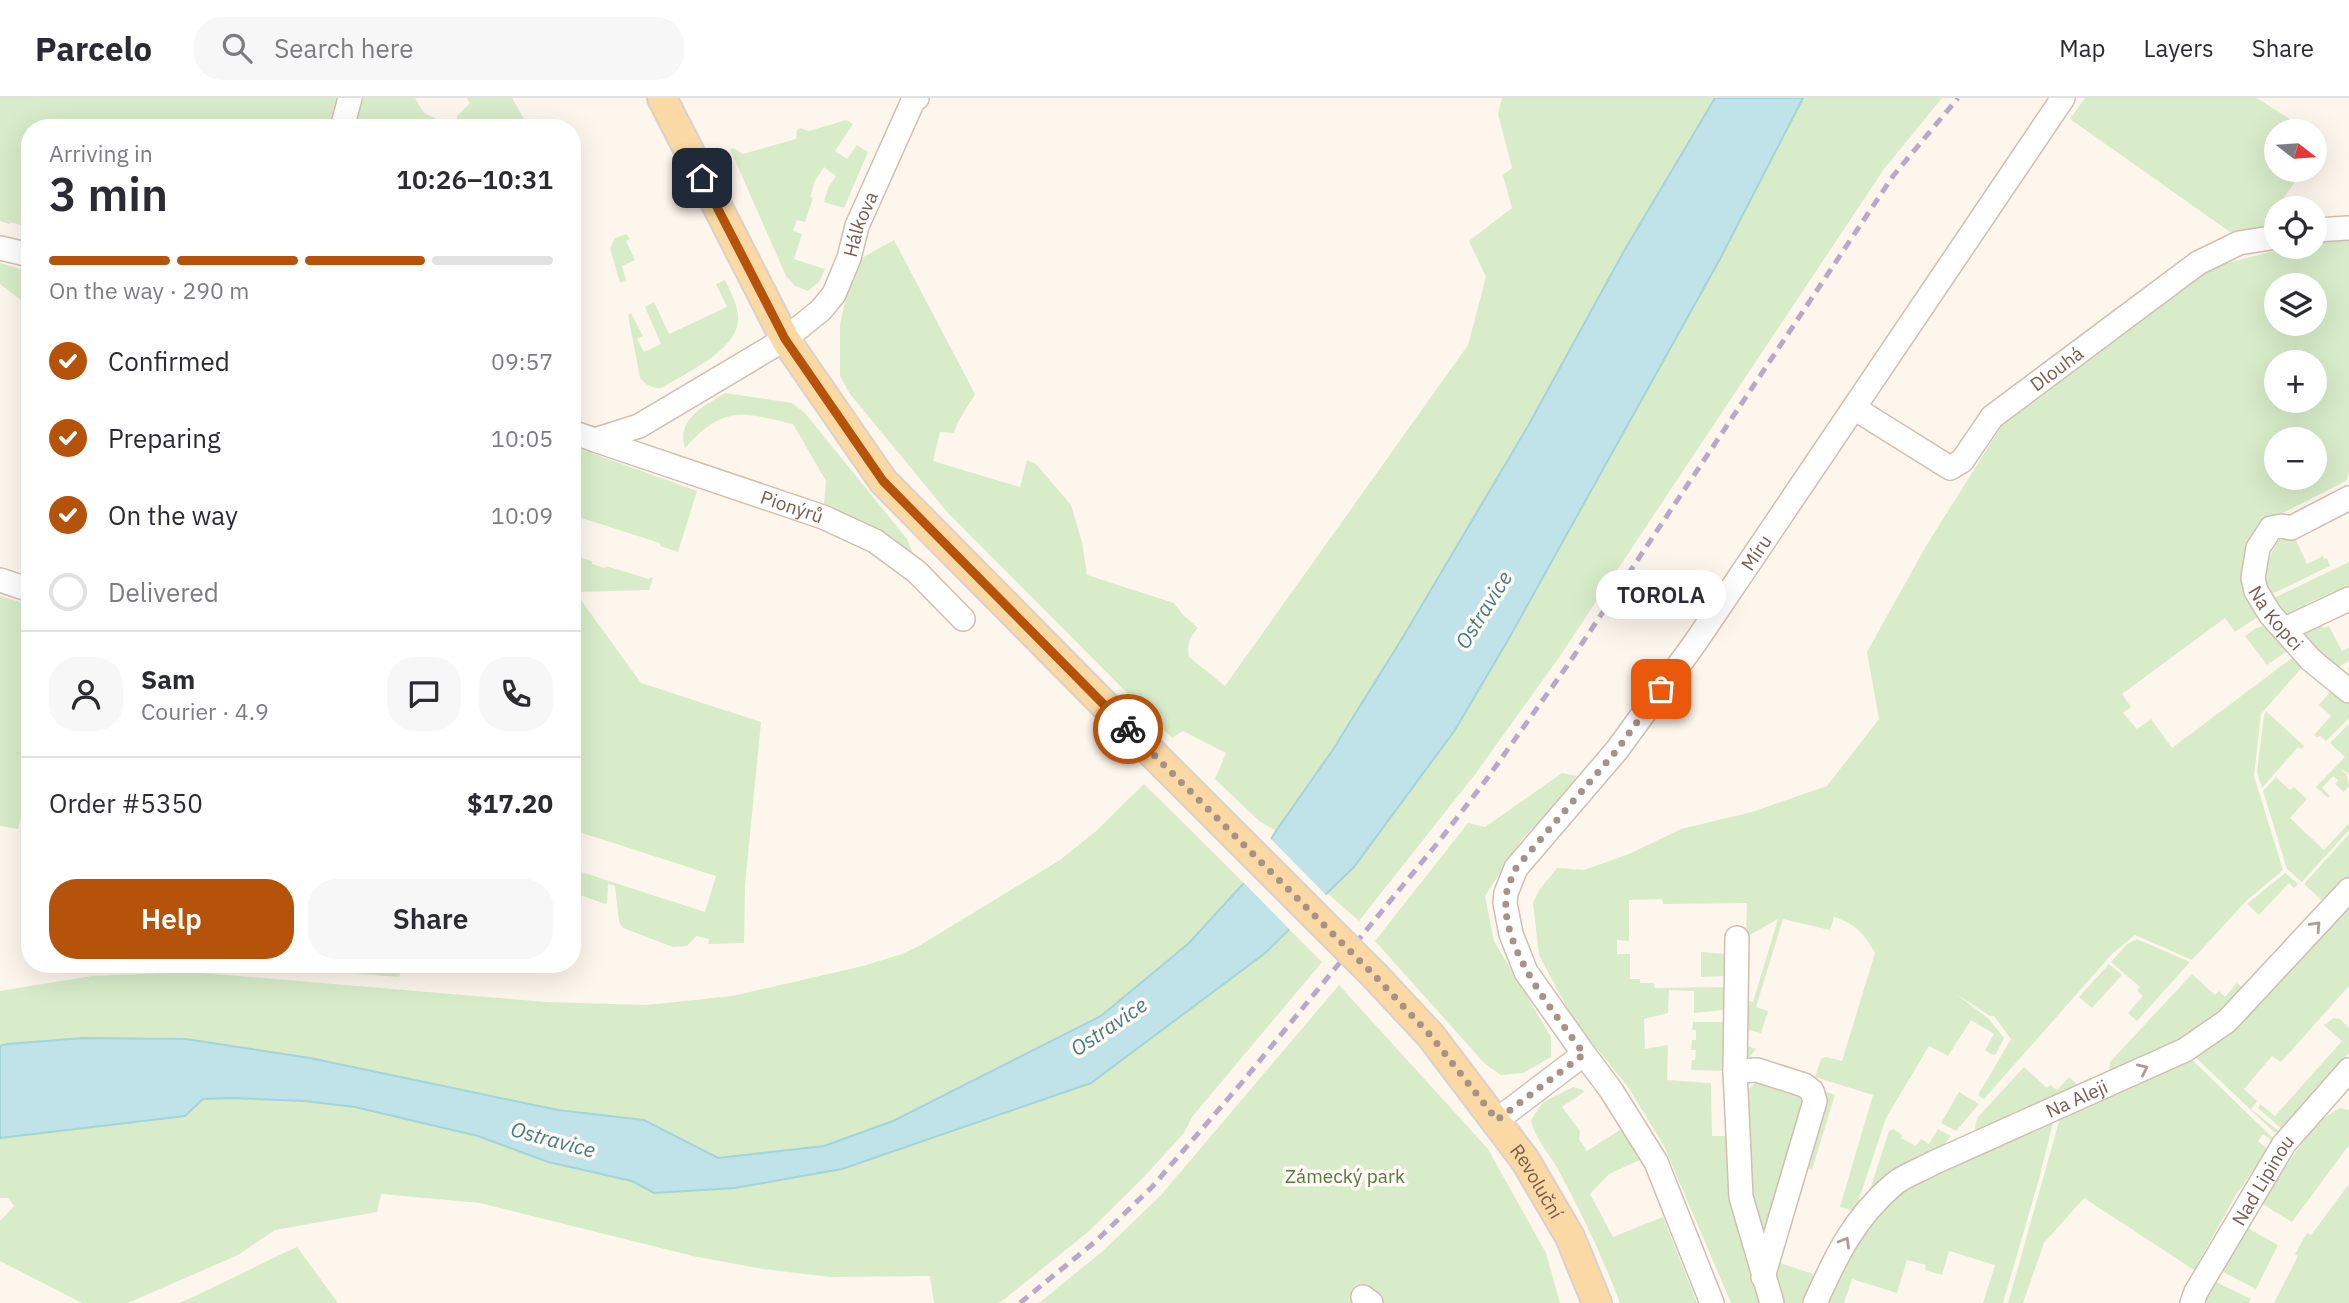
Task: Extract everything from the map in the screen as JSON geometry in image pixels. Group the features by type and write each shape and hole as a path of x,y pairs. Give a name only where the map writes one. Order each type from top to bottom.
{"main road":[{"name":"Revoluční","path":"662,98 785,339 883,481 1375,976 1431,1036 1525,1160 1570,1237 1597,1303"}],"street":[{"path":"344,119 350,98"},
{"name":"Hálkova","path":"785,339 821,310 834,294 849,258 857,226 913,101 917,98"},
{"name":"Míru","path":"1584,1054 1526,972 1511,934 1505,902 1516,868 1617,750 1695,643 2063,98"},
{"path":"2327,229 2349,228"},
{"name":"Dlouhá","path":"1854,408 1950,468 1962,461 1992,417 2198,263 2239,243 2264,239"},
{"path":"0,248 21,253"},
{"path":"595,440 639,426 785,339"},
{"name":"Pionýrů","path":"581,435 823,517 875,541 918,572 963,620"},
{"name":"Na Kopci","path":"2349,498 2291,528 2271,528 2258,548 2253,578 2256,591 2270,614 2311,660 2349,691"},
{"path":"0,580 21,587"},
{"path":"2285,629 2349,599"},
{"name":"Na Aleji","path":"1815,1303 1831,1266 1856,1223 1896,1183 1933,1163 2185,1050 2227,1021 2349,890"},
{"path":"1737,938 1735,1071 1741,1197 1772,1303"},
{"path":"1497,1120 1584,1054 1611,1090 1656,1162 1712,1303"},
{"path":"1735,1071 1757,1070 1804,1084 1812,1091 1815,1101 1763,1277"},
{"name":"Nad Lipinou","path":"2192,1303 2284,1144 2349,1070"}],"green space":[{"path":"0,98 338,98 332,119 21,119 21,225 0,221"},
{"path":"360,98 415,98 424,113 437,119 354,119"},
{"path":"467,98 512,98 524,119 457,119 470,103"},
{"path":"1502,98 1715,98 1438,580 1376,682 1276,831 1259,821 1215,779 1226,753 1183,731 1172,738 948,513 850,394 840,376 840,325 853,263 894,240 975,394 954,433 940,432 933,461 1020,487 1027,460 1036,464 1071,505 1082,542 1087,575 1174,603 1198,628 1189,641 1189,657 1225,686 1468,345 1486,277 1469,241 1512,208 1503,175 1512,168 1498,114"},
{"path":"1803,98 1942,98 1884,169 1558,659 1476,773 1359,921 1327,893 1354,867 1455,730 1720,259"},
{"path":"2085,98 2257,98 2289,119 2264,119 2264,182 2295,182 2285,196 2264,196 2264,226 2256,238 2240,239 2070,119"},
{"path":"846,120 853,124 835,151 847,159 857,145 868,152 844,208 824,202 828,188 836,176 824,167 815,181 805,222 797,220 793,231 802,234 794,259 825,269 819,282 808,291 795,286 786,276 730,149 734,148 743,154 796,139 797,130 800,128 809,131"},
{"path":"626,234 630,239 626,241 635,260 622,266 626,280 620,283 610,248 615,238"},
{"path":"2349,238 2349,472 2346,481 2267,521 2259,616 2235,632 2225,618 2122,694 2131,707 2123,713 2137,729 2151,719 2172,748 2296,655 2305,664 2261,714 2254,776 2283,870 2245,902 2192,960 2135,935 2112,954 1984,1099 1978,1095 2011,1039 1994,1016 1956,994 1989,1019 2004,1038 1996,1054 1992,1055 1985,1050 1994,1034 1971,1020 1948,1056 1929,1046 1886,1118 1855,1211 1840,1207 1873,1095 1815,1077 1821,1059 1826,1057 1842,1061 1875,953 1867,940 1853,926 1834,917 1830,930 1783,919 1756,1007 1768,1011 1761,1033 1749,1030 1745,1045 1756,1049 1746,1061 1739,999 1753,1002 1778,919 1746,937 1747,903 1663,904 1662,899 1629,900 1629,941 1617,940 1617,954 1630,954 1630,979 1640,979 1640,983 1654,983 1655,988 1726,987 1731,1007 1724,1010 1694,1013 1694,991 1669,990 1668,1013 1644,1019 1645,1049 1668,1045 1667,1080 1711,1083 1712,1136 1727,1136 1727,1108 1763,1303 1731,1303 1664,1146 1628,1087 1573,1019 1539,955 1533,902 1557,868 1584,870 1629,854 1681,829 1752,812 1827,786 1879,719 1867,652 1926,546 2016,403 2207,268 2264,254 2264,259 2327,259 2327,239"},
{"path":"0,263 21,269 21,300 0,284"},
{"path":"725,280 738,315 735,332 729,342 708,360 662,388 645,383 640,378 628,315 631,313 643,336 637,339 644,352 661,344 645,307 654,302 669,334 727,307 716,284"},
{"path":"725,393 792,403 805,413 907,539 913,554 824,506 826,481 793,424 734,415 711,424 685,448 684,429 688,421 701,408"},
{"path":"581,449 697,491 678,552 660,546 660,543 581,518"},
{"path":"2295,538 2307,564 2323,556 2324,559 2327,558 2330,566 2270,595 2267,566 2272,553 2279,540"},
{"path":"581,558 605,568 606,566 653,578 649,590 581,592"},
{"path":"2349,562 2349,585 2306,604 2303,611 2287,617 2272,599"},
{"path":"0,596 21,602 21,817 18,829 0,826"},
{"path":"581,600 641,683 761,722 745,885 744,943 708,944 709,939 696,936 687,946 673,947 623,928 619,922 615,886 608,884 605,904 581,895 581,872 705,912 716,876 581,833"},
{"path":"2319,624 2325,628 2329,626 2342,651 2349,648 2349,661 2337,667 2306,638 2306,633"},
{"path":"2267,625 2290,649 2267,665 2245,636 2256,628"},
{"path":"2330,692 2335,692 2349,704 2349,718 2326,741 2314,735 2331,716 2319,705"},
{"path":"2266,711 2304,746 2301,749 2298,747 2262,788 2257,772"},
{"path":"2349,724 2349,774 2341,769 2347,775 2349,786 2344,792 2335,784 2338,780 2333,776 2322,788 2330,796 2328,798 2316,787 2345,757 2330,743"},
{"path":"1562,773 1577,776 1567,794 1522,839 1485,896 1494,941 1551,1037 1551,1057 1523,1073 1501,1075 1485,1064 1375,941 1468,823 1485,827"},
{"path":"2276,777 2290,790 2294,787 2307,799 2290,818 2324,850 2349,823 2349,830 2302,882 2287,869 2263,791"},
{"path":"1144,784 1244,883 1189,943 1101,1016 893,1121 824,1146 718,1158 644,1120 558,1110 310,1058 186,1039 83,1038 0,1046 0,991 92,976 204,973 546,1002 647,1005 732,996 863,966 902,954 1060,860 1095,832"},
{"path":"2349,834 2349,883 2328,906 2304,884"},
{"path":"2285,873 2298,884 2294,888 2289,883 2259,915 2247,904"},
{"path":"2349,896 2349,986 2281,1062 2272,1056 2244,1089 2257,1101 2251,1109 2280,1132 2274,1132 2190,1052"},
{"path":"1290,930 1322,962 1192,1117 1184,1133 1143,1178 1088,1232 999,1303 934,1303 930,1276 830,1277 763,1269 693,1256 480,1203 381,1194 377,1212 275,1230 238,1255 128,1303 82,1303 0,1261 0,1221 14,1206 8,1198 0,1198 0,1138 185,1116 203,1099 304,1101 355,1107 478,1136 548,1162 632,1181 654,1193 735,1188 842,1169 1091,1083 1264,954"},
{"path":"2137,939 2190,962 2137,1021 2128,1013 2143,996 2137,990 2140,987 2111,962 2127,944"},
{"path":"1701,952 1726,954 1727,976 1701,977"},
{"path":"2109,964 2122,975 2092,1008 2079,997"},
{"path":"350,973 400,973 399,977"},
{"path":"2192,974 2215,995 2219,991 2225,997 2237,983 2249,993 2204,1033 2109,1072 2110,1062"},
{"name":"Zámecký park","path":"1339,985 1488,1149 1546,1253 1560,1303 1039,1303 1104,1250 1161,1195"},
{"path":"2334,1018 2340,1019 2349,1028 2349,1053 2282,1129 2258,1108 2260,1104 2275,1116 2342,1041 2324,1025"},
{"path":"1693,1022 1725,1022 1729,1071 1691,1070 1696,1050 1691,1050 1692,1040 1696,1040 1696,1030 1692,1030"},
{"path":"2186,1054 2274,1139 2273,1141 2263,1134 2258,1141 2268,1149 2237,1193 2194,1270 2084,1198 2044,1243 2023,1303 2008,1303 2062,1111"},
{"path":"2024,1067 2047,1088 2050,1085 2057,1090 2069,1077 2078,1085 2068,1097 1976,1132 1978,1117"},
{"path":"1757,1081 1806,1096 1771,1233 1763,1237 1751,1199 1746,1097 1748,1090"},
{"path":"1573,1087 1584,1092 1562,1107 1580,1131 1579,1139 1587,1151 1623,1128 1642,1159 1609,1174 1590,1194 1613,1237 1663,1217 1697,1303 1620,1303 1585,1221 1536,1134 1531,1120 1543,1102"},
{"path":"1824,1091 1835,1095 1812,1170 1806,1167 1802,1160"},
{"path":"1959,1092 1979,1104 1956,1131 1941,1123"},
{"path":"2339,1108 2349,1110 2349,1145 2292,1222 2259,1202 2318,1122"},
{"path":"2055,1114 2003,1303 1983,1303 1995,1265 1949,1251 1942,1275 1925,1270 1926,1265 1907,1260 1897,1293 1852,1279 1844,1303 1819,1303 1884,1199"},
{"path":"1893,1129 1902,1135 1901,1138 1916,1146 1921,1139 1929,1144 1938,1129 1951,1136 1936,1154 1871,1192 1889,1131"},
{"path":"2349,1184 2349,1303 2274,1303 2307,1233 2311,1235"},
{"path":"2244,1226 2278,1245 2256,1289 2219,1270"},
{"path":"297,1247 338,1303 179,1303 209,1290"},
{"path":"1773,1261 1814,1274 1806,1303 1779,1303"},
{"path":"2214,1281 2251,1299 2249,1303 2204,1303"}],"water":[{"name":"Ostravice","path":"1715,98 1803,98 1720,259 1455,730 1354,867 1264,954 1091,1083 842,1169 735,1188 654,1193 632,1181 548,1162 478,1136 355,1107 304,1101 203,1099 185,1116 0,1138 0,1046 83,1038 186,1039 310,1058 558,1110 644,1120 718,1158 824,1146 893,1121 1101,1016 1189,943 1244,883 1276,831 1332,751 1403,637 1528,426 1624,251"}],"pier":[{"path":"1269,837 1328,897 1292,932 1242,881"}],"railway":[{"path":"1020,1303 1096,1241 1152,1187 1239,1086 1440,840 1567,666 1893,176 1958,98"}],"way so far":[{"path":"1128,729 1375,976 1431,1036 1497,1120 1584,1054 1526,972 1511,934 1506,893 1516,868 1617,750 1661,689"}],"place":[{"name":"TOROLA","path":"1661,689"}],"route":[{"path":"702,178 785,339 883,481 1128,729"}]}
